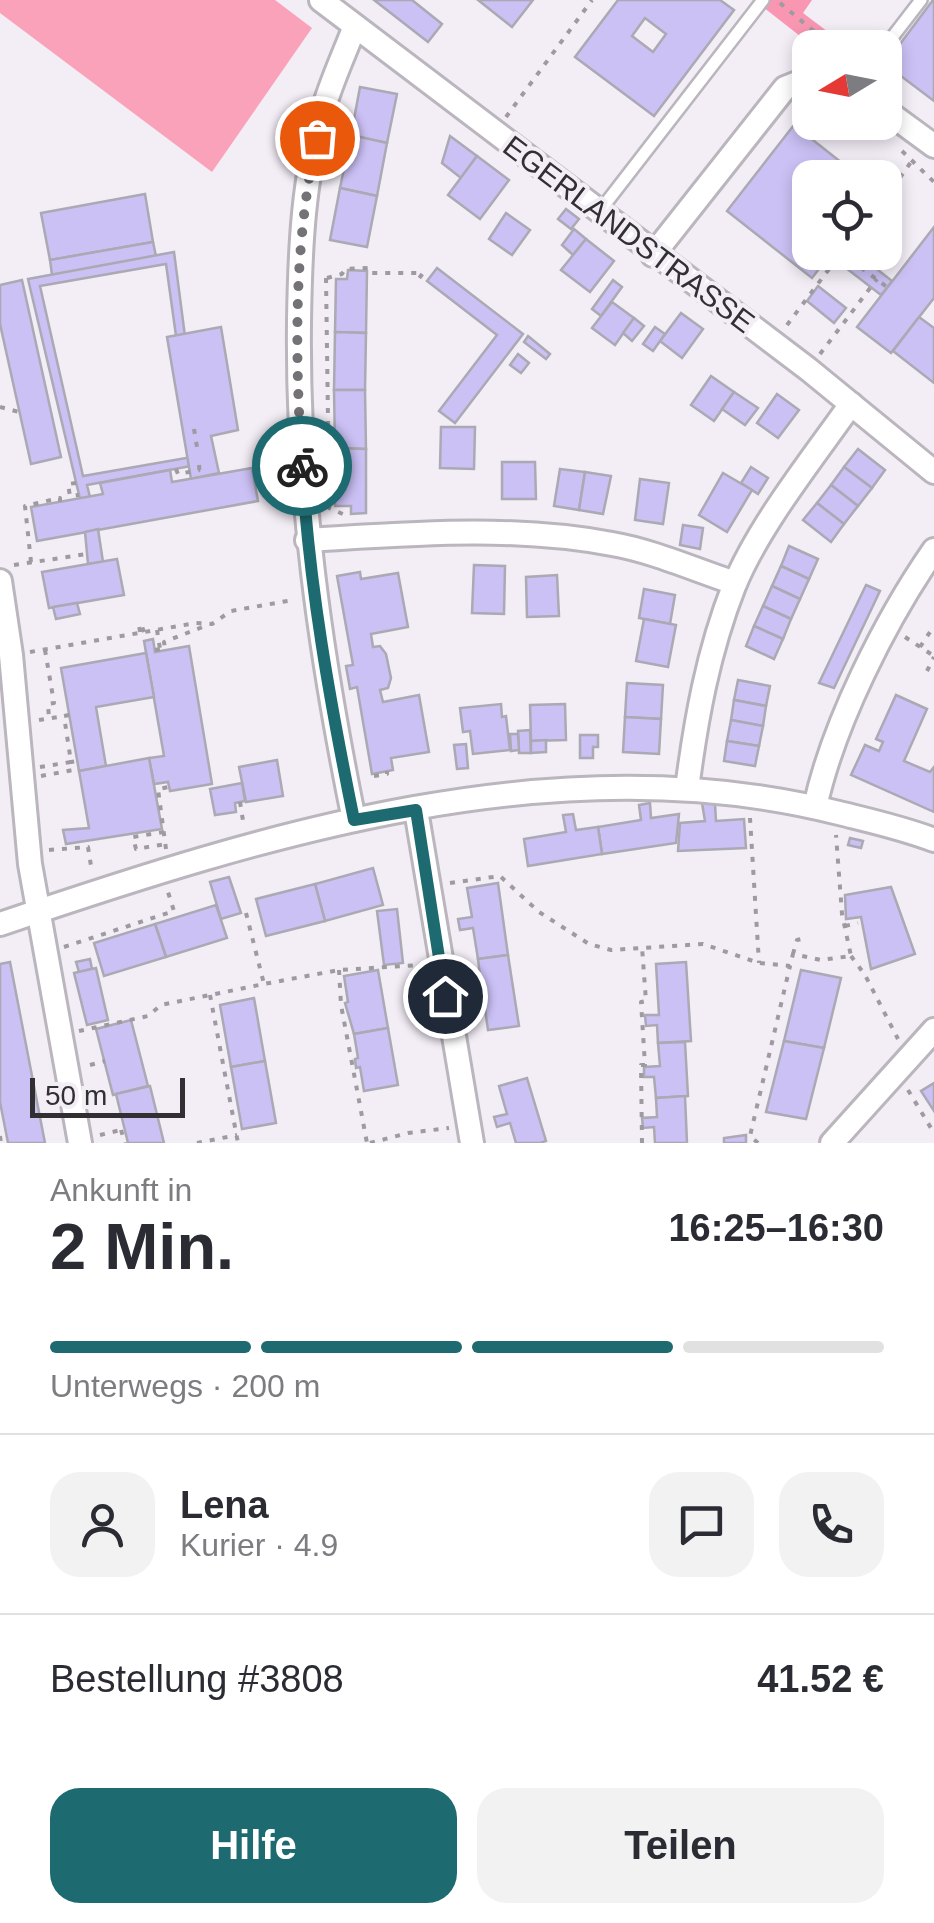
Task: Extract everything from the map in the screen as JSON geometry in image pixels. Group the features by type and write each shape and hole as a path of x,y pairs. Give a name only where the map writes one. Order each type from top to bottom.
{"street":[{"name":"EGERLANDSTRASSE","path":"322,0 808,369 934,472"},
{"path":"354,820 326,681 314,596 298,407 300,243 324,106 355,26"},
{"path":"654,254 784,88 792,85"},
{"path":"902,123 931,144"},
{"path":"687,789 704,682 735,583 782,502 852,404"},
{"path":"307,540 424,533 538,534 614,544 735,583"},
{"path":"815,807 821,780 851,704 904,593 934,550"},
{"path":"0,581 11,655 29,853 80,1143"},
{"path":"0,924 160,871 354,820 512,793 687,789 815,807 934,840"},
{"path":"416,810 470,1134"},
{"path":"832,1143 934,1030"}],"lane":[{"path":"599,212 763,0"},
{"path":"898,30 921,0"}],"path":[{"path":"776,0 812,30"},
{"path":"495,133 589,1"},
{"path":"902,175 931,144"},
{"path":"898,148 934,182"},
{"path":"299,278 326,278 342,274 345,269 368,268 370,273 422,273 416,284"},
{"path":"774,343 830,270"},
{"path":"865,270 887,287"},
{"path":"326,278 329,508 348,516 352,538"},
{"path":"808,369 876,279"},
{"path":"0,407 19,412"},
{"path":"194,429 196,447"},
{"path":"176,469 178,474 200,471"},
{"path":"76,483 68,484 70,496 79,494"},
{"path":"31,562 25,506 60,498 60,502"},
{"path":"0,568 87,554"},
{"path":"157,630 158,650 166,648 164,642 212,624 231,611 314,596"},
{"path":"11,655 212,624"},
{"path":"888,626 934,657 926,672"},
{"path":"920,647 934,626"},
{"path":"144,632 149,640"},
{"path":"42,775 73,770 74,762 67,716 50,718 48,704 54,702 44,650"},
{"path":"59,764 74,762"},
{"path":"374,776 387,771"},
{"path":"164,832 133,837 136,850 166,844 158,789 169,787"},
{"path":"749,796 759,962"},
{"path":"841,814 836,834 851,956 866,975 934,1133"},
{"path":"46,850 88,844 91,868"},
{"path":"46,954 174,911 160,871"},
{"path":"430,886 500,876 539,912 589,944 610,950 703,944 759,962 790,966"},
{"path":"246,913 264,984"},
{"path":"845,926 858,923"},
{"path":"758,1143 750,1136 796,940 806,938"},
{"path":"642,948 646,1001 641,1002 645,1065 641,1066 642,1143"},
{"path":"793,954 821,960 851,956"},
{"path":"96,1027 148,1016 162,1004 339,970 440,964"},
{"path":"339,970 340,1005 368,1143 408,1133 470,1134"},
{"path":"210,995 238,1143"},
{"path":"122,1130 125,1143"},
{"path":"198,1143 237,1135"}],"shaded area":[{"path":"0,0 275,0 312,28 212,172 0,13"},
{"path":"754,0 812,0 803,13 826,30 792,30"}],"building":[{"path":"374,0 412,0 442,24 428,42"},
{"path":"478,0 533,0 512,27"},
{"path":"618,0 720,0 734,10 654,116 575,57","holes":["645,18 666,34 653,52 632,36"]},
{"path":"934,0 934,101 902,77 902,41"},
{"path":"360,87 397,94 387,143 351,135"},
{"path":"792,128 792,140 813,140 838,160 792,160 792,262 727,211"},
{"path":"351,135 387,143 377,196 340,188"},
{"path":"450,136 477,156 461,178 442,163"},
{"path":"477,156 509,180 480,219 448,195"},
{"path":"340,188 377,196 367,247 330,240"},
{"path":"145,194 153,242 50,260 41,213"},
{"path":"566,209 579,219 571,229 558,219"},
{"path":"506,213 530,230 512,255 489,239"},
{"path":"934,227 934,298 891,353 857,327"},
{"path":"574,229 586,239 573,255 562,245"},
{"path":"586,239 614,261 590,292 561,270"},
{"path":"153,242 156,256 52,275 50,260"},
{"path":"174,252 197,428 189,429 166,264 40,286 83,476 192,457 191,448 199,447 202,464 87,485 90,497 80,499 28,279"},
{"path":"437,268 523,334 455,423 439,411 497,335 427,281"},
{"path":"348,270 367,271 366,333 335,332 336,279 347,279"},
{"path":"802,270 818,270 812,278"},
{"path":"848,270 878,270 892,281 881,295"},
{"path":"22,280 61,457 31,464 0,324 0,285"},
{"path":"613,280 622,287 601,316 592,309"},
{"path":"818,286 846,308 834,323 807,301"},
{"path":"612,302 634,318 615,345 592,328"},
{"path":"681,313 703,329 682,358 660,341"},
{"path":"919,317 934,328 934,383 893,351"},
{"path":"634,318 644,326 632,341 623,333"},
{"path":"221,327 238,430 211,436 219,473 191,479 167,337"},
{"path":"655,327 665,334 653,351 643,344"},
{"path":"335,332 366,333 365,390 334,390"},
{"path":"528,336 550,354 546,359 524,342"},
{"path":"518,354 529,363 521,373 510,365"},
{"path":"711,376 734,392 714,421 691,405"},
{"path":"334,390 365,390 366,449 335,448"},
{"path":"734,392 758,408 745,425 722,409"},
{"path":"777,394 799,410 778,438 757,423"},
{"path":"441,427 475,427 474,469 440,468"},
{"path":"335,448 366,449 366,513 351,514 351,506 335,506"},
{"path":"858,449 885,470 872,488 844,467"},
{"path":"502,462 535,462 536,499 502,499"},
{"path":"751,467 768,478 758,494 741,483"},
{"path":"844,467 872,488 858,506 831,485"},
{"path":"252,468 258,501 37,541 31,507 103,494 100,483 170,470 172,482"},
{"path":"560,469 585,472 579,510 554,506"},
{"path":"585,472 611,476 603,514 579,510"},
{"path":"723,473 752,490 727,532 699,515"},
{"path":"640,479 669,483 663,524 635,520"},
{"path":"831,485 858,506 844,524 817,503"},
{"path":"817,503 844,524 831,542 803,520"},
{"path":"683,525 703,528 700,549 680,545"},
{"path":"98,529 103,562 88,564 85,532"},
{"path":"789,546 818,559 809,579 781,566"},
{"path":"117,559 124,595 49,608 42,572"},
{"path":"474,565 505,566 504,614 472,613"},
{"path":"781,566 809,579 800,599 772,586"},
{"path":"360,572 361,579 398,573 408,627 371,634 373,647 380,646 386,654 391,678 388,688 380,690 383,702 419,695 429,752 391,758 393,770 372,774 357,687 350,689 346,666 353,665 337,576"},
{"path":"557,575 559,616 527,617 526,577"},
{"path":"866,585 880,591 834,688 819,683"},
{"path":"772,586 800,599 791,619 763,606"},
{"path":"644,589 675,595 670,624 639,618"},
{"path":"77,603 80,614 56,619 53,607"},
{"path":"763,606 791,619 783,639 754,626"},
{"path":"644,619 676,625 668,667 636,661"},
{"path":"754,626 783,639 774,659 746,646"},
{"path":"153,639 155,652 189,646 212,784 170,791 168,782 154,784 149,758 164,756 144,641"},
{"path":"146,653 154,697 96,707 106,766 79,771 61,668"},
{"path":"738,680 770,686 766,706 734,700"},
{"path":"627,683 663,685 661,719 625,717"},
{"path":"896,695 927,709 904,761 930,772 934,767 934,812 851,775 865,745 879,751 883,742 876,739"},
{"path":"734,700 766,706 763,726 731,720"},
{"path":"501,704 510,750 473,754 470,731 463,732 460,708"},
{"path":"565,704 566,740 531,741 530,705"},
{"path":"625,717 661,719 659,754 623,752"},
{"path":"731,720 763,726 759,746 727,741"},
{"path":"530,730 531,753 519,753 518,731"},
{"path":"510,734 518,734 519,750 511,751"},
{"path":"580,735 598,735 593,758 580,758"},
{"path":"546,740 546,752 531,753 531,741"},
{"path":"727,741 759,746 755,766 724,761"},
{"path":"466,744 468,768 457,769 454,745"},
{"path":"149,758 162,829 66,844 63,830 89,828 79,771"},
{"path":"277,760 283,796 246,802 239,767"},
{"path":"242,783 245,801 235,803 236,812 215,815 210,789"},
{"path":"650,803 651,818 679,814 676,843 602,854 598,827 641,820 639,805"},
{"path":"702,803 715,804 716,821 744,819 746,848 678,851 680,823 705,821"},
{"path":"573,814 576,830 598,827 602,854 528,866 524,839 566,832 563,815"},
{"path":"850,838 863,841 861,848 848,845"},
{"path":"373,868 383,905 325,921 315,884"},
{"path":"229,877 241,913 221,919 210,882"},
{"path":"498,883 508,955 478,959 473,928 460,930 458,919 472,917 467,888"},
{"path":"315,884 325,921 266,936 256,899"},
{"path":"891,887 915,954 871,969 861,917 846,919 845,895"},
{"path":"216,905 227,938 166,957 155,924"},
{"path":"397,909 403,963 384,965 377,911"},
{"path":"155,924 166,957 104,976 94,943"},
{"path":"508,955 519,1026 488,1030 483,995 469,997 468,985 481,983 478,959"},
{"path":"90,959 92,969 79,972 76,962"},
{"path":"10,962 45,1143 8,1143 0,1102 0,964"},
{"path":"686,962 691,1041 658,1043 657,1025 646,1026 645,1015 659,1015 656,964"},
{"path":"96,968 108,1020 87,1025 74,973"},
{"path":"378,970 388,1028 354,1034 345,1003 348,1002 344,976"},
{"path":"801,970 841,978 824,1048 784,1041"},
{"path":"254,998 265,1061 231,1067 220,1005"},
{"path":"131,1020 148,1086 113,1095 96,1029"},
{"path":"388,1028 398,1085 364,1091 360,1067 356,1068 354,1034"},
{"path":"784,1041 824,1048 806,1119 766,1112"},
{"path":"685,1042 688,1096 656,1098 654,1077 644,1077 644,1067 660,1066 658,1043"},
{"path":"265,1061 276,1123 242,1129 231,1067"},
{"path":"527,1078 546,1141 540,1143 516,1143 510,1123 497,1127 494,1117 507,1114 499,1086"},
{"path":"934,1083 934,1111 921,1091"},
{"path":"150,1086 164,1143 128,1143 116,1094"},
{"path":"685,1096 687,1143 655,1143 654,1127 643,1128 642,1118 657,1117 656,1098"},
{"path":"746,1135 746,1143 724,1143 724,1138"}],"way so far":[{"path":"302,466 298,407 300,243 317,138"}],"route":[{"path":"302,466 307,540 326,681 354,820 416,810 445,996"}]}
